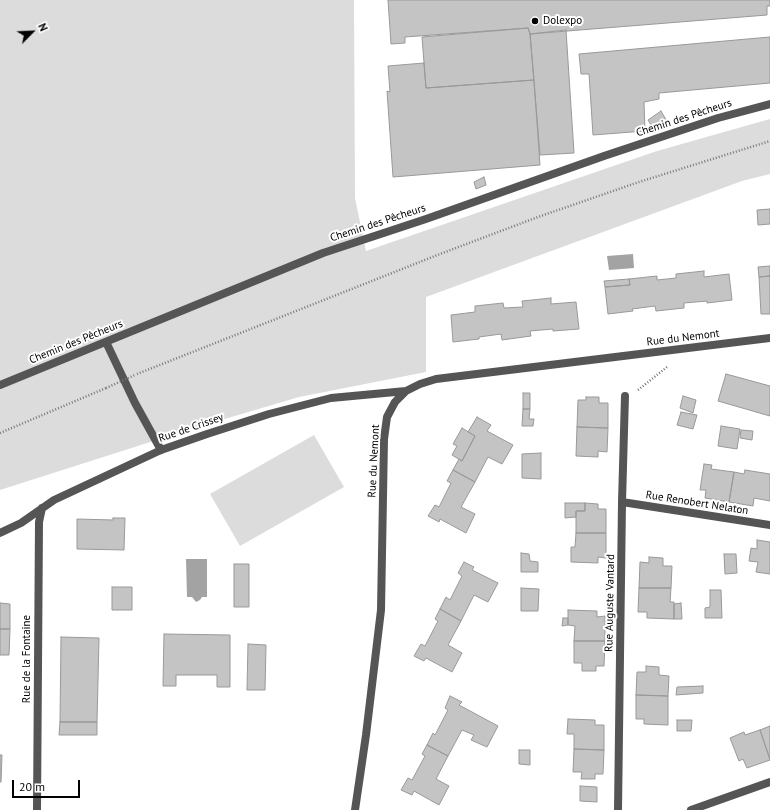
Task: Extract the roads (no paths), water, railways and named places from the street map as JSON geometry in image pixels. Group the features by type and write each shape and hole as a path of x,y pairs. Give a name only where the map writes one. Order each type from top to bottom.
{"street":[{"name":"Chemin des Pêcheurs","path":"0,385 323,253 718,118 770,104"},
{"name":"Rue du Nemont","path":"355,810 366,735 381,610 384,439 387,417 395,402 406,392 420,384 436,379 770,338"},
{"path":"106,342 135,402 161,450"},
{"name":"Rue de Crissey","path":"0,533 21,523 54,500 161,450 269,414 331,398 406,392"},
{"name":"Rue Auguste Vantard","path":"618,810 622,502 625,396"},
{"name":"Rue Renobert Nelaton","path":"622,502 770,525"},
{"name":"Rue de la Fontaine","path":"37,810 39,522 42,508"},
{"path":"691,810 770,782"}],"place":[{"name":"Dolexpo","path":"535,21"}]}
